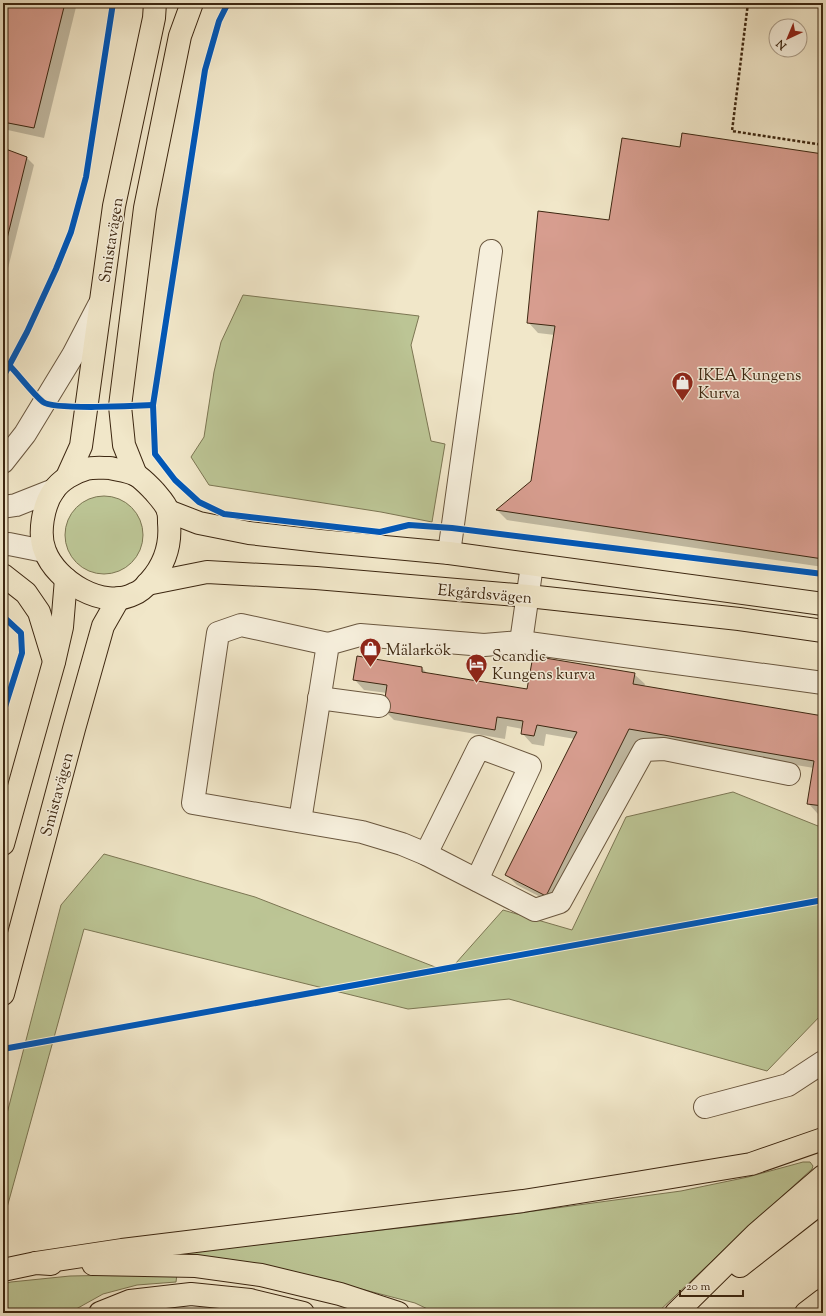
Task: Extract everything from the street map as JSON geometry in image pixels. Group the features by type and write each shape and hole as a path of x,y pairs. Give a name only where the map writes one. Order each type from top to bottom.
{"main road":[{"name":"Smistavägen","path":"60,484 80,446 114,206 154,18 155,3"},
{"name":"Smistavägen","path":"136,475 124,445 120,406 145,208 180,36 192,3"},
{"path":"110,468 136,475 150,486 168,511 170,535 165,558 159,571 147,584 134,594 119,598 98,597 82,591 66,580 53,566 44,551 41,533 45,510 60,484 86,469 110,468"},
{"name":"Ekgårdsvägen","path":"168,511 199,523 249,533 448,553 823,604"},
{"name":"Ekgårdsvägen","path":"147,584 207,572 316,578 528,596 739,619 823,631"},
{"path":"3,575 26,593 39,612 54,662"},
{"path":"3,844 54,662 62,627 66,580"},
{"name":"Smistavägen","path":"3,994 103,626 119,598"},
{"path":"3,1270 36,1263 122,1250 523,1201 630,1184 751,1164 823,1139"},
{"path":"678,1313 756,1234 823,1176"},
{"path":"678,1313 823,1201"},
{"path":"36,1263 196,1266 261,1275 340,1294 398,1313"},
{"path":"100,1313 130,1301 191,1294 250,1300 303,1313"},
{"path":"806,1313 823,1300"}],"street":[{"path":"448,553 491,251"},
{"path":"3,462 25,434 73,355 101,300"},
{"path":"3,507 16,505 60,484"},
{"path":"3,545 9,544 44,551"},
{"path":"521,642 532,565"},
{"path":"789,774 664,749 644,750 560,902 535,910 426,854 402,844 362,832 193,803 218,633 241,626 328,644 360,635 484,645 521,642 823,683"},
{"path":"300,821 328,644"},
{"path":"319,698 379,706"},
{"path":"426,854 480,747 530,766 477,880"},
{"path":"705,1107 788,1085 823,1062"}],"path":[{"path":"748,3 732,131 823,145"}],"green space":[{"path":"243,295 419,316 411,345 431,441 445,444 432,522 381,512 209,485 191,457 204,437 214,372 221,342"},
{"path":"96,496 112,496 126,502 137,513 143,527 143,543 137,557 126,568 112,574 96,574 82,568 71,557 65,543 65,527 71,513 82,502"},
{"path":"733,792 823,828 823,1013 767,1071 509,999 408,1009 84,929 3,1222 3,1129 61,905 104,854 255,897 448,972 503,910 572,930 626,817"},
{"path":"803,1162 810,1162 813,1166 812,1169 657,1313 436,1313 415,1303 311,1276 181,1253 461,1221 681,1191 748,1177"},
{"path":"177,1274 176,1282 137,1285 103,1294 69,1313 3,1313 3,1284 11,1282 70,1276"},
{"path":"206,1311 220,1313 152,1313 157,1312"}],"building":[{"path":"3,3 65,3 34,128 3,122"},
{"name":"IKEA Kungens Kurva","path":"682,133 823,154 823,559 496,510 531,481 555,326 527,323 538,211 609,220 622,138 680,147"},
{"path":"3,148 27,157 3,255"},
{"path":"357,656 422,667 422,672 527,689 533,656 635,673 633,684 823,716 823,806 807,804 814,761 629,729 546,896 505,875 577,732 537,725 534,736 521,734 523,721 497,717 495,730 383,711 387,685 353,680"}],"cycle path":[{"path":"3,377 27,332 71,232 86,177 113,3"},
{"path":"228,3 219,21 205,70 153,405 155,454 175,480 199,502 224,514 380,532 409,525 452,528 823,574"},
{"path":"9,365 43,402 50,404 78,407 153,405"},
{"path":"3,618 21,633 22,653 3,713"},
{"path":"3,1049 823,900"}],"place":[{"name":"IKEA Kungens Kurva","path":"683,402"},
{"name":"Mälarkök","path":"370,668"},
{"name":"Scandic Kungens kurva","path":"476,684"}]}
